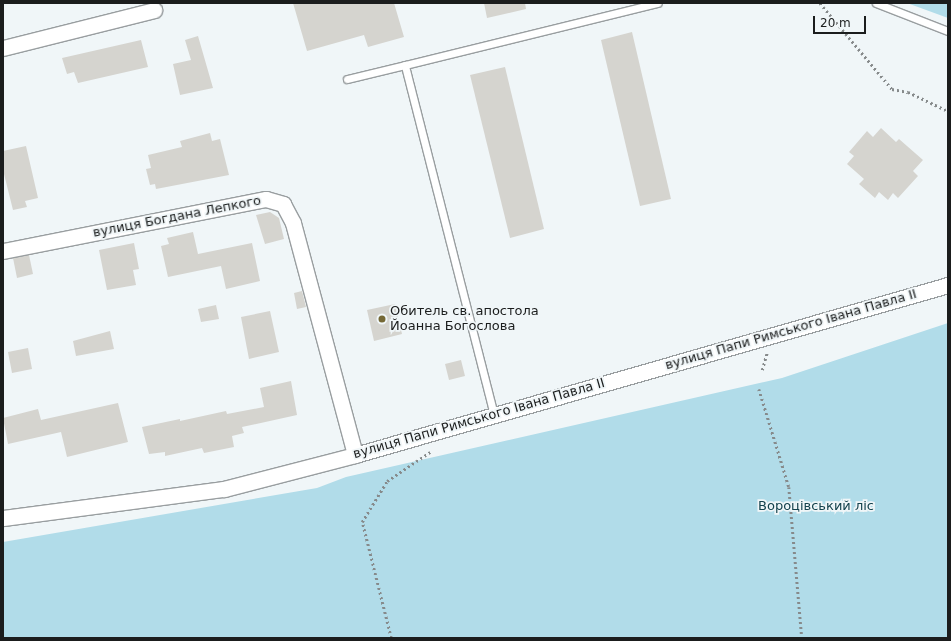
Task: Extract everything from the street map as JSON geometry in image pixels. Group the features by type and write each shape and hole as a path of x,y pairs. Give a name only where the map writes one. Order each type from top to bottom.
{"street":[{"path":"3,48 154,10"},
{"name":"вулиця Богдана Лепкого","path":"3,251 266,200 283,204 293,223 356,455"},
{"name":"вулиця Папи Римського Івана Павла ІІ","path":"3,518 224,489 356,455 948,285"}],"lane":[{"path":"347,79 658,3"},
{"path":"876,3 948,30"},
{"path":"405,65 494,415"}],"path":[{"path":"820,3 892,89 908,92 948,111"},
{"path":"759,389 789,487 802,638"},
{"path":"392,638 362,522 387,481 432,451"}],"green space":[{"path":"907,3 948,3 948,18"},
{"name":"Вороцівський ліс","path":"948,323 948,638 3,638 3,542 317,488 346,477 782,378"}],"building":[{"path":"293,3 394,3 404,37 368,47 364,35 307,51"},
{"path":"484,3 525,3 526,9 487,18"},
{"path":"632,32 671,199 640,206 601,40"},
{"path":"198,36 213,88 180,95 173,64 191,60 185,40"},
{"path":"141,40 148,67 78,83 74,72 67,74 62,58"},
{"path":"505,67 544,229 510,238 470,75"},
{"path":"881,128 896,142 899,139 923,160 913,171 918,176 898,198 893,193 888,200 879,192 875,198 859,184 864,179 847,164 854,156 849,152 867,131 873,137"},
{"path":"210,133 212,141 220,139 229,175 156,189 155,184 150,185 146,169 151,168 148,155 182,147 180,141"},
{"path":"26,146 38,198 25,201 27,207 13,210 3,170 3,151"},
{"path":"270,212 279,218 284,239 265,244 256,215"},
{"path":"193,232 198,254 252,243 260,281 226,289 221,266 168,277 161,246 169,244 167,238"},
{"path":"134,243 139,269 133,270 136,285 107,290 99,250"},
{"path":"29,255 33,274 17,278 13,258"},
{"path":"302,291 306,307 297,309 294,293"},
{"name":"Обитель св. апостола Йоанна Богослова","path":"395,304 402,334 374,341 367,310"},
{"path":"216,305 219,319 201,322 198,309"},
{"path":"270,311 279,352 249,359 241,317"},
{"path":"110,331 114,349 76,356 73,341"},
{"path":"28,348 32,369 12,373 8,352"},
{"path":"461,360 465,376 449,380 445,364"},
{"path":"291,381 297,415 242,427 244,433 232,436 234,447 204,453 202,448 165,456 165,452 149,454 142,427 180,419 180,421 226,411 227,414 264,407 260,388"},
{"path":"118,403 128,442 67,457 61,432 8,444 3,418 38,409 41,420"}],"place":[{"name":"Обитель св. апостола Йоанна Богослова","path":"382,319"}]}
